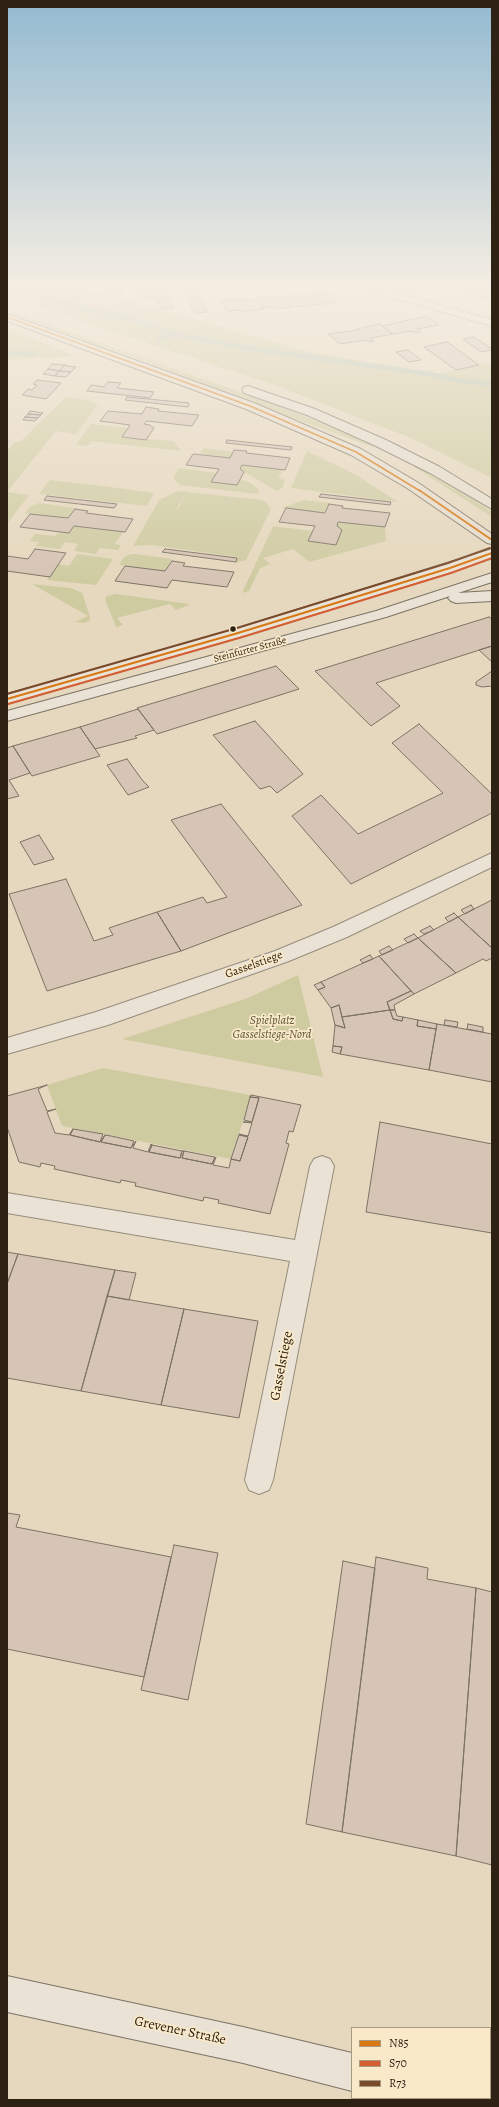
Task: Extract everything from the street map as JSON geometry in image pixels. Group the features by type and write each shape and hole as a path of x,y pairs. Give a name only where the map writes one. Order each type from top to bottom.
{"main road":[{"path":"195,385 243,403 356,452 418,489 492,540"},
{"path":"237,386 311,412 368,436 486,498 492,505"},
{"name":"Steinfurter Straße","path":"7,699 238,633 450,568 492,553"},
{"name":"Steinfurter Straße","path":"7,716 419,602 492,577"},
{"path":"419,602 492,596"},
{"name":"Gasselstiege","path":"7,1046 100,1019 282,956 340,932 492,859"},
{"name":"Gasselstiege","path":"260,1480 322,1166"},
{"path":"7,1203 304,1252"},
{"name":"Grevener Straße","path":"7,1994 244,2045 351,2072"}],"green space":[{"path":"207,385 221,385 280,406 375,445 373,447"},
{"path":"275,385 492,385 492,478 411,438"},
{"path":"66,397 91,401 98,405 76,434 56,431 7,492 7,451 15,442 20,442"},
{"path":"91,424 128,428 122,437 173,441 181,451 91,441 88,446 76,445"},
{"path":"204,448 233,452 230,458 200,454"},
{"path":"307,451 356,475 398,502 291,488"},
{"path":"242,465 283,470 278,478 285,479 282,488 277,491 244,472 240,469"},
{"path":"416,466 473,499 492,512 492,517 414,467"},
{"path":"179,468 217,473 212,482 237,485 241,479 252,484 259,490 258,494 180,485 173,478"},
{"path":"50,480 154,493 147,506 39,494"},
{"path":"188,491 187,492 261,500 267,503 271,509 246,560 236,563 238,557 151,545 133,546 159,500 176,492","holes":["186,494 178,509 176,509"]},
{"path":"7,492 29,495 7,524"},
{"path":"304,500 329,503 325,513 281,508"},
{"path":"39,503 75,508 68,518 25,513 31,506"},
{"path":"338,522 385,527 386,541 309,562 293,549 263,558 270,564 260,568 249,591 242,593 273,526 313,531 309,541 335,545"},
{"path":"74,526 123,532 115,544 121,545 118,550 100,548 96,554 74,551 78,544 65,542 60,549 36,546 39,542 30,541 35,534 55,536 59,532 69,533"},
{"path":"77,554 113,559 96,585 47,580 58,564 69,566"},
{"path":"131,554 172,559 165,571 119,565 124,557"},
{"path":"32,584 71,588 82,593 90,620 85,623 75,622 88,616"},
{"path":"116,594 189,605 176,610 170,604 117,618 123,625 116,627 105,599 107,596"},
{"name":"Spielplatz Gasselstiege-Nord","path":"298,975 323,1077 122,1039 245,999"},
{"path":"103,1068 251,1095 231,1159 62,1126 47,1085"}],"building":[{"path":"37,385 59,385 46,399 22,395 28,389 32,390"},
{"path":"91,385 104,387 105,385 119,385 117,388 154,392 150,398 87,391"},
{"path":"127,397 189,403 188,407 125,400"},
{"path":"146,407 159,409 158,411 199,415 192,426 147,421 144,424 150,425 154,428 146,440 122,437 130,425 100,421 108,411 142,414"},
{"path":"30,411 43,413 41,415 28,414"},
{"path":"28,414 41,415 38,418 25,417"},
{"path":"25,417 38,418 35,421 23,420"},
{"path":"227,440 292,447 291,450 226,443"},
{"path":"234,450 247,451 246,453 290,458 285,470 242,465 240,469 244,472 237,485 211,482 219,469 186,465 193,454 230,458"},
{"path":"321,494 391,502 390,505 319,497"},
{"path":"47,496 117,504 114,508 44,500"},
{"path":"329,504 343,506 342,508 390,513 385,527 338,522 337,526 342,530 336,545 308,541 315,526 279,522 286,508 325,513"},
{"path":"75,509 88,511 86,513 133,519 125,532 74,526 69,533 20,527 30,514 68,518"},
{"path":"35,549 66,553 50,577 7,571 7,556 28,559"},
{"path":"165,549 237,558 236,562 162,552"},
{"path":"172,561 185,563 183,566 234,572 227,587 172,580 167,588 115,581 125,566 165,571"},
{"path":"489,617 492,619 492,646 376,683 400,706 371,726 315,671"},
{"path":"492,646 492,662 479,650"},
{"path":"276,666 299,689 157,734 137,708"},
{"path":"492,671 492,686 482,687 476,685 476,682"},
{"path":"138,709 154,730 135,736 137,738 95,749 80,727"},
{"path":"255,721 303,774 277,793 270,786 260,789 213,735"},
{"path":"419,724 492,794 492,813 351,884 292,816 321,795 358,834 443,793 392,743"},
{"path":"80,727 100,756 32,776 13,746"},
{"path":"13,746 30,773 9,780 19,796 7,799 7,748"},
{"path":"127,759 149,787 128,795 107,765"},
{"path":"221,804 302,905 181,951 157,912 203,897 207,903 227,897 171,820"},
{"path":"39,835 54,859 34,865 20,842"},
{"path":"66,879 94,941 113,935 109,928 157,912 181,951 47,991 9,894"},
{"path":"492,900 492,948 458,917"},
{"path":"471,905 474,909 465,914 461,910"},
{"path":"454,913 458,917 449,922 445,918"},
{"path":"458,917 492,948 492,958 486,961 483,959 456,973 418,938"},
{"path":"430,926 434,930 424,934 420,931"},
{"path":"414,934 418,938 408,943 404,939"},
{"path":"418,938 456,973 414,994 379,956"},
{"path":"389,946 393,950 382,955 379,951"},
{"path":"370,955 373,959 363,963 360,960"},
{"path":"379,956 411,991 387,1002 390,1010 342,1017 339,1005 331,1008 318,990 325,987 321,982"},
{"path":"321,982 325,987 318,990 314,985"},
{"path":"411,991 414,994 394,1005 395,1010 390,1010 387,1002"},
{"path":"339,1005 345,1028 335,1025 331,1008"},
{"path":"390,1010 395,1010 397,1016 403,1017 402,1021 393,1019"},
{"path":"390,1010 393,1019 402,1021 403,1017 418,1020 417,1026 436,1029 429,1070 340,1054 342,1047 333,1046 335,1025 345,1028 342,1017"},
{"path":"418,1020 437,1024 436,1029 417,1026"},
{"path":"445,1020 458,1022 457,1027 444,1025"},
{"path":"437,1024 492,1034 492,1082 429,1070"},
{"path":"468,1024 483,1027 483,1032 467,1029"},
{"path":"333,1046 342,1047 340,1054 332,1052"},
{"path":"47,1085 38,1089 47,1111 56,1109 47,1112 55,1133 69,1135 73,1129 70,1135 100,1142 105,1135 101,1142 131,1148 136,1141 133,1148 148,1152 151,1144 152,1145 149,1152 180,1158 182,1151 184,1151 182,1158 212,1164 216,1157 213,1165 229,1168 231,1159 240,1161 248,1137 239,1134 248,1136 252,1123 243,1122 252,1122 259,1098 250,1097 251,1095 301,1105 293,1132 289,1131 286,1143 289,1144 270,1214 218,1203 219,1200 204,1197 203,1201 135,1186 136,1183 121,1180 120,1183 54,1169 55,1166 41,1163 40,1167 19,1162 7,1127 7,1096"},
{"path":"250,1097 259,1098 252,1122 244,1120"},
{"path":"380,1122 492,1144 492,1233 366,1212"},
{"path":"73,1129 103,1134 100,1142 70,1135"},
{"path":"105,1135 134,1141 131,1148 101,1142"},
{"path":"239,1135 248,1137 240,1161 231,1159"},
{"path":"152,1145 182,1151 180,1158 149,1152"},
{"path":"184,1151 215,1157 212,1164 182,1158"},
{"path":"7,1252 18,1254 7,1284"},
{"path":"18,1254 115,1270 81,1391 7,1378 7,1284"},
{"path":"115,1270 136,1273 129,1300 107,1296"},
{"path":"107,1296 184,1309 161,1405 81,1391"},
{"path":"184,1309 258,1321 239,1418 161,1405"},
{"path":"7,1513 20,1515 16,1527 171,1557 144,1677 7,1649"},
{"path":"174,1545 218,1553 188,1700 141,1690"},
{"path":"376,1557 428,1568 427,1579 476,1588 456,1856 342,1832"},
{"path":"343,1561 375,1568 342,1832 306,1824"},
{"path":"476,1588 492,1592 492,1865 456,1856"}],"transit line":[{"name":"N85","path":"194,385 250,406 356,452 412,485 492,540"},
{"name":"R73","path":"7,694 237,628 448,563 490,548"},
{"name":"N85","path":"7,699 238,633 450,568 492,553"},
{"name":"S70","path":"8,704 239,638 451,573 492,558"}]}
